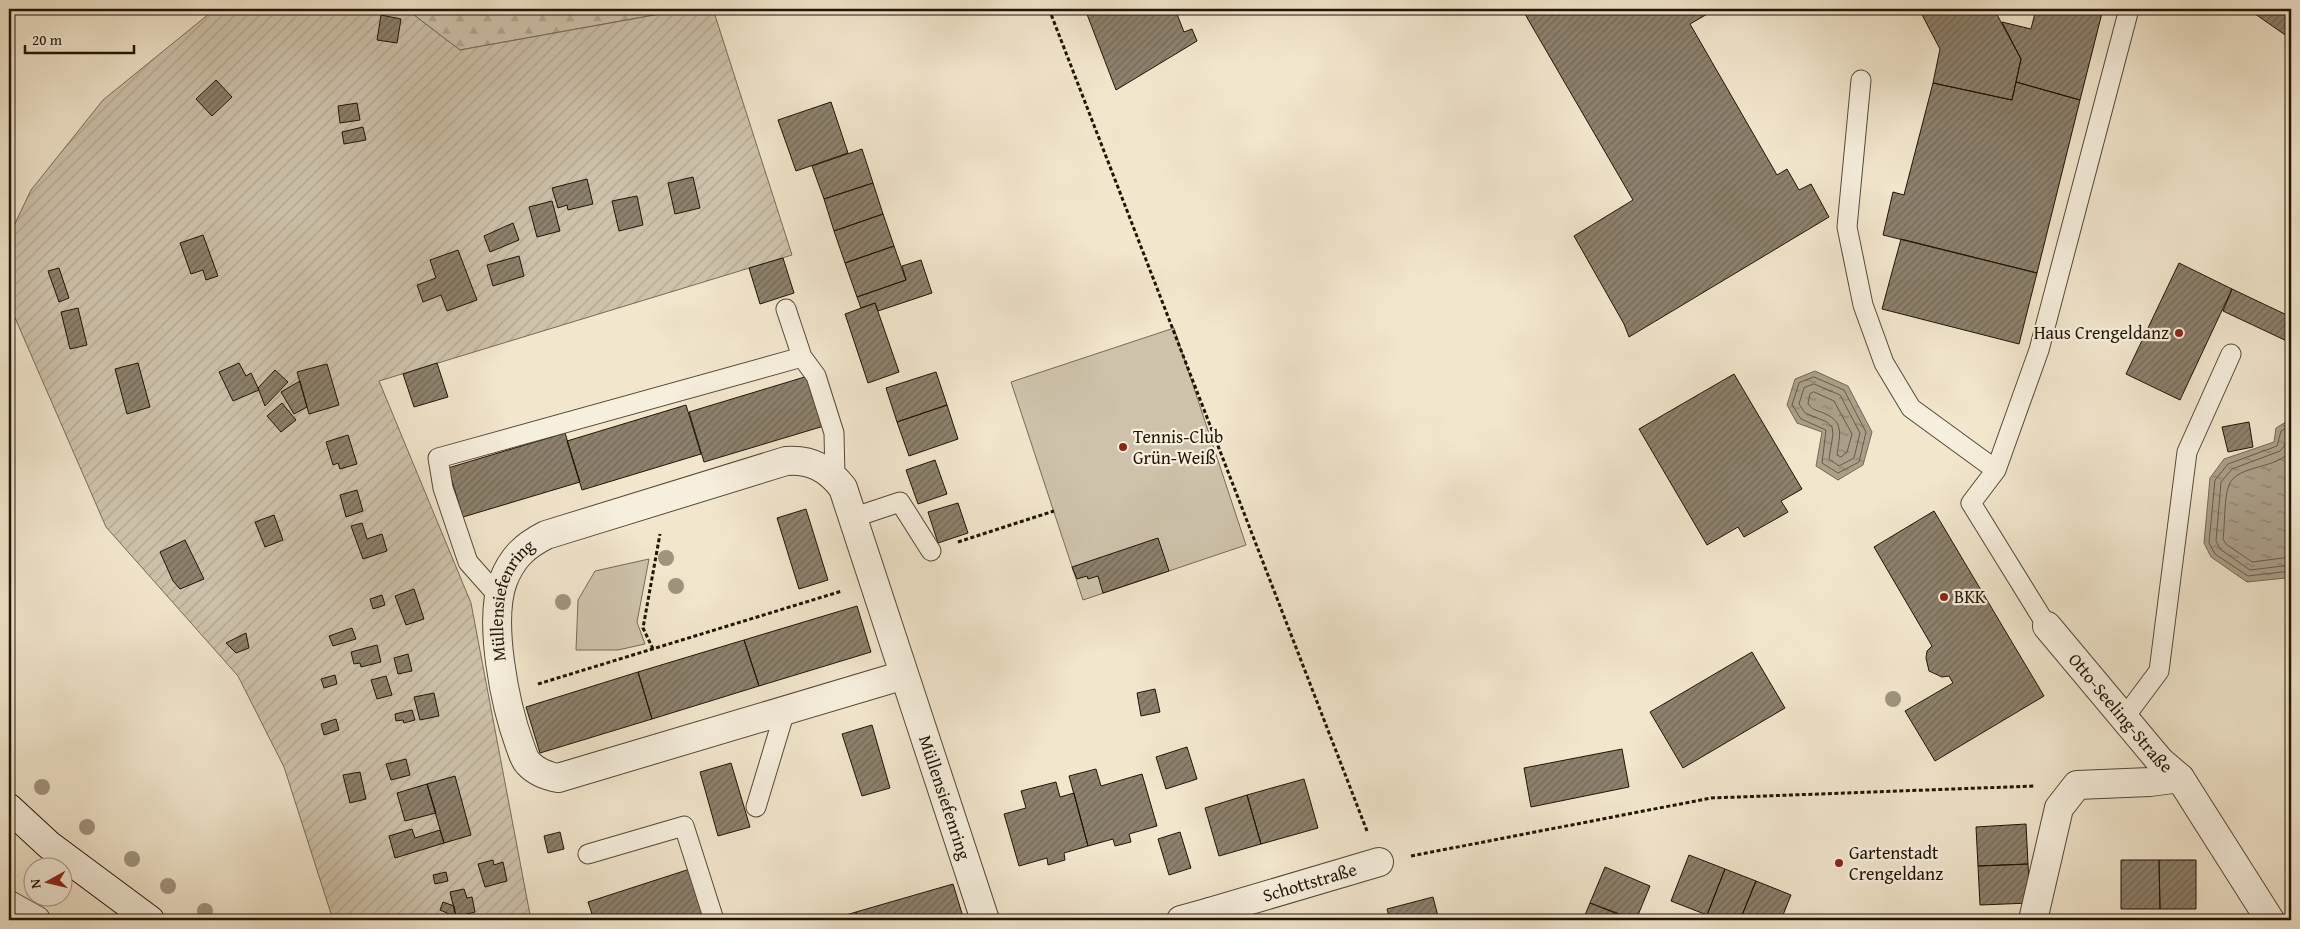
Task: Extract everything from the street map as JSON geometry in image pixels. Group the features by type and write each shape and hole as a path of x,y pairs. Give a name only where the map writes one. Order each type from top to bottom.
{"street":[{"name":"Müllensiefenring","path":"904,675 558,778 546,775 527,763 511,722 500,658 498,598 509,569 519,551 531,542 546,535 786,461 808,462 825,469 843,488 985,920"},
{"name":"Otto-Seeling-Straße","path":"2048,626 2160,761 2180,778 2270,920"},
{"path":"2033,920 2059,808 2077,785 2150,782 2180,778"},
{"path":"9,808 49,845 150,920"},
{"name":"Schottstraße","path":"1181,920 1379,862"},
{"path":"9,905 36,920"},
{"path":"1210,912 1240,920"}],"lane":[{"path":"1861,80 1847,227 1863,305 1884,363 1911,408 1996,470 2039,350 2130,9"},
{"path":"786,309 802,357 816,376 834,433 835,478"},
{"path":"2124,718 2159,671 2187,452 2231,354"},
{"path":"498,598 468,562 443,488 438,458 802,357"},
{"name":"Otto-Seeling-Straße","path":"1996,470 1971,503 2048,626"},
{"path":"852,518 900,502 931,551"},
{"path":"756,807 785,711"},
{"path":"588,854 684,826 714,920"}],"path":[{"path":"1049,9 1379,862 1711,798 2077,785"},
{"path":"653,649 643,628 666,497"},
{"path":"931,551 1054,511"},
{"path":"506,694 874,582"}],"green space":[{"path":"215,9 406,9 460,50 688,9 713,9 792,255 379,381 471,603 531,920 333,920 284,767 238,676 106,527 9,304 9,236 31,190 103,100"},
{"path":"406,9 687,9 460,50"},
{"name":"Tennis-Club Grün-Weiß","path":"1174,328 1246,545 1083,600 1011,382"},
{"path":"649,559 637,622 645,644 618,650 576,650 578,600 595,571"}],"water":[{"path":"1815,371 1848,386 1872,432 1863,465 1838,480 1816,466 1822,432 1797,423 1787,405 1795,379"},
{"path":"2291,419 2291,575 2286,578 2247,582 2211,557 2204,543 2210,478 2224,459 2274,442 2276,428"}],"building":[{"path":"1085,9 1175,9 1184,32 1192,29 1197,41 1116,90"},
{"path":"1522,9 1716,9 1690,24 1777,175 1787,169 1799,190 1811,184 1829,217 1629,337 1624,324 1574,236 1633,200"},
{"path":"1919,9 1994,9 2021,59 2012,100 1933,83 1940,49"},
{"path":"2036,9 2103,9 2080,100 2016,82 2021,59 2002,22 2031,29"},
{"path":"2248,9 2291,9 2291,39"},
{"path":"381,15 401,19 397,43 377,40"},
{"path":"216,80 232,97 212,116 196,99"},
{"path":"2016,82 2080,100 2037,273 1883,235 1893,192 1904,195 1933,83 2012,100"},
{"path":"831,102 848,153 796,171 778,120"},
{"path":"357,103 360,120 340,123 338,106"},
{"path":"363,127 366,140 344,144 342,132"},
{"path":"862,149 873,183 824,199 812,166"},
{"path":"693,177 700,208 675,214 668,183"},
{"path":"587,179 593,204 568,210 567,205 558,208 552,188"},
{"path":"873,183 883,214 834,231 824,199"},
{"path":"637,196 643,225 619,231 612,201"},
{"path":"552,201 560,231 537,237 529,207"},
{"path":"883,214 894,246 845,263 834,231"},
{"path":"513,223 519,240 490,252 484,236"},
{"path":"203,235 218,276 206,280 203,270 191,274 180,243"},
{"path":"1901,239 2037,273 2019,344 1882,309"},
{"path":"894,246 906,280 857,297 845,263"},
{"path":"458,250 477,300 447,311 441,295 423,302 417,285 436,278 430,260"},
{"path":"519,256 524,276 493,286 487,265"},
{"path":"783,258 794,293 760,304 749,268"},
{"path":"921,260 932,293 878,311 875,303 861,308 857,297 906,280 902,266"},
{"name":"Haus Crengeldanz","path":"2179,263 2232,289 2180,400 2126,374"},
{"path":"59,268 69,298 59,302 48,271"},
{"path":"2232,289 2291,317 2291,343 2223,311"},
{"path":"875,303 899,372 868,383 845,314"},
{"path":"78,308 87,345 70,349 61,312"},
{"path":"138,363 150,407 127,414 115,369"},
{"path":"239,363 246,376 251,373 259,390 233,401 219,372"},
{"path":"437,363 448,397 414,407 403,374"},
{"path":"327,364 339,405 309,414 297,372"},
{"path":"275,370 288,382 265,406 258,388"},
{"path":"936,372 947,405 897,422 886,388"},
{"path":"1734,374 1802,489 1781,501 1788,512 1744,537 1738,527 1707,545 1639,429"},
{"path":"808,376 824,426 704,462 689,412"},
{"path":"300,381 307,407 294,414 281,392"},
{"path":"282,403 296,420 281,432 267,416"},
{"path":"686,405 701,454 582,490 567,441"},
{"path":"947,405 958,439 909,456 897,422"},
{"path":"2249,422 2253,447 2228,452 2222,427"},
{"path":"565,433 580,482 463,517 448,468"},
{"path":"348,435 357,464 340,469 338,463 333,465 326,442"},
{"path":"935,460 947,494 918,504 906,470"},
{"path":"357,490 363,511 346,517 340,495"},
{"path":"958,503 968,533 938,543 928,512"},
{"path":"806,509 828,580 799,589 777,518"},
{"name":"BKK","path":"1934,511 2044,696 1935,761 1905,711 1953,683 1949,676 1942,677 1929,671 1926,658 1927,651 1932,646 1874,547"},
{"path":"274,515 283,540 265,547 255,522"},
{"path":"362,523 367,539 382,534 387,551 363,559 351,526"},
{"path":"1158,538 1169,571 1103,593 1098,576 1088,579 1087,576 1077,579 1072,567"},
{"path":"185,540 204,579 180,589 173,581 160,552"},
{"path":"414,589 424,619 406,625 395,596"},
{"path":"382,595 385,605 373,609 370,599"},
{"path":"857,606 871,652 759,686 744,640"},
{"path":"352,628 356,639 333,646 329,636"},
{"path":"246,633 249,648 236,653 226,643"},
{"path":"744,640 759,686 652,719 638,672"},
{"path":"377,645 381,662 361,667 360,663 354,664 351,652"},
{"path":"1752,652 1785,708 1683,768 1650,712"},
{"path":"408,654 412,671 398,674 394,658"},
{"path":"638,672 652,719 540,753 526,707"},
{"path":"335,675 337,684 324,688 321,679"},
{"path":"386,676 392,695 377,699 371,680"},
{"path":"1155,689 1160,712 1141,716 1137,693"},
{"path":"434,693 439,716 420,720 414,697"},
{"path":"412,710 415,720 404,723 403,720 396,721 395,714"},
{"path":"336,719 339,730 324,735 321,724"},
{"path":"872,725 890,788 862,796 842,734"},
{"path":"1187,747 1197,779 1166,789 1156,757"},
{"path":"1622,749 1629,787 1531,807 1524,768"},
{"path":"406,759 410,775 391,780 386,764"},
{"path":"731,763 750,827 718,836 700,772"},
{"path":"1096,769 1101,786 1142,774 1157,826 1129,834 1131,842 1115,846 1113,839 1088,846 1069,776"},
{"path":"360,772 366,799 350,803 343,775"},
{"path":"455,776 471,835 444,843 427,784"},
{"path":"1304,779 1318,828 1261,844 1247,795"},
{"path":"1056,782 1060,797 1074,793 1088,846 1064,853 1065,860 1048,865 1047,858 1019,866 1004,814 1026,808 1021,791"},
{"path":"427,784 436,813 405,821 397,793"},
{"path":"1247,795 1261,844 1219,856 1205,808"},
{"path":"2026,824 2028,864 1978,866 1976,827"},
{"path":"412,829 415,838 440,830 444,843 395,858 389,836"},
{"path":"560,832 564,849 548,853 544,836"},
{"path":"1180,832 1191,868 1169,875 1158,839"},
{"path":"1689,855 1725,869 1707,915 1671,901"},
{"path":"493,860 494,865 503,862 507,881 485,887 478,864"},
{"path":"2121,860 2159,860 2160,909 2121,909"},
{"path":"2159,860 2196,860 2196,909 2160,909"},
{"path":"2028,864 2030,903 1980,905 1978,866"},
{"path":"1605,867 1650,886 1636,920 1590,903"},
{"path":"690,869 707,920 594,920 588,902"},
{"path":"1725,869 1756,881 1740,920 1719,920 1707,915"},
{"path":"446,872 448,881 435,884 433,875"},
{"path":"1756,881 1791,895 1781,920 1740,920"},
{"path":"953,884 964,920 858,920 856,912"},
{"path":"464,889 467,898 472,897 475,912 456,917 450,892"},
{"path":"1433,897 1439,920 1390,920 1387,909"},
{"path":"443,902 454,906 456,917 440,910"},
{"path":"1590,903 1632,920 1583,920"},
{"path":"856,912 858,920 829,920"}],"place":[{"name":"Haus Crengeldanz","path":"2179,333"},
{"name":"Tennis-Club Grün-Weiß","path":"1123,447"},
{"name":"BKK","path":"1944,597"},
{"name":"Gartenstadt Crengeldanz","path":"1839,863"}]}
